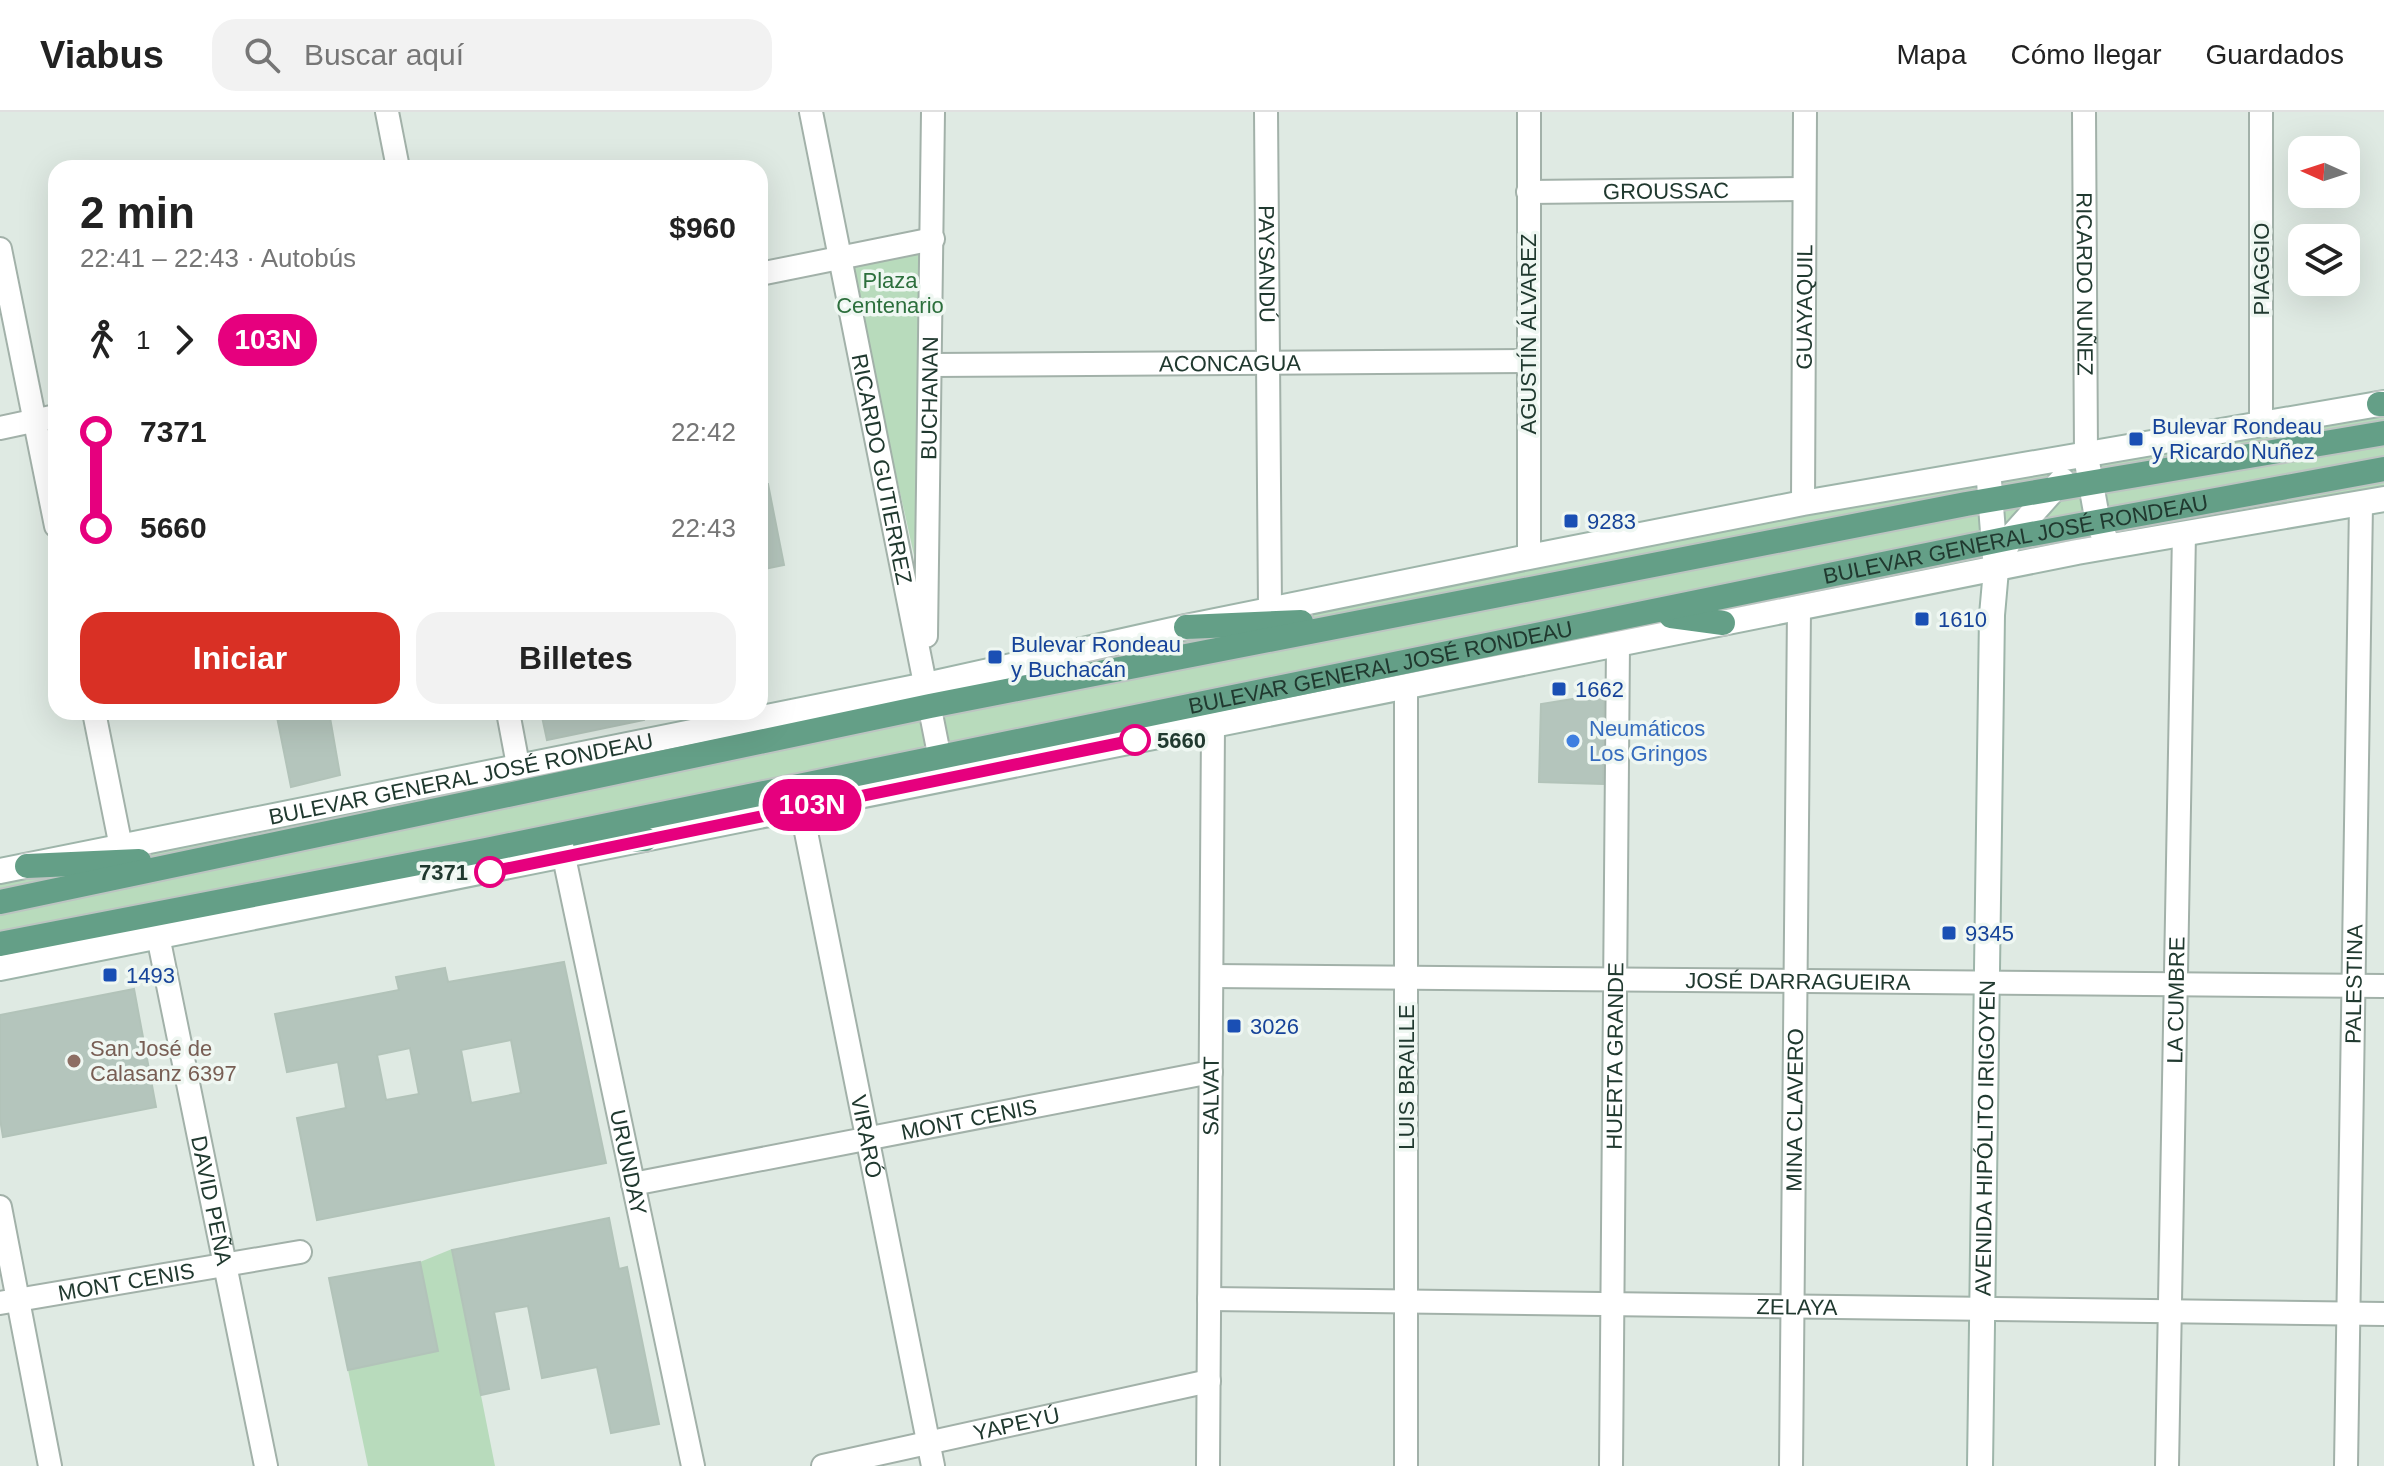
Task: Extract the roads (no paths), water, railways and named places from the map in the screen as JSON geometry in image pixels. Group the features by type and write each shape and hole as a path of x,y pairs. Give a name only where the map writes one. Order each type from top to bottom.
{"main road":[{"name":"BULEVAR GENERAL JOSÉ RONDEAU","path":"0,902 928,696 1186,627 1270,609 1803,503 2382,403"},
{"name":"BULEVAR GENERAL JOSÉ RONDEAU","path":"0,871 518,765 1379,619 1990,500 2384,433"},
{"path":"2086,455 2098,523 2109,546"},
{"path":"1988,472 1990,500 2002,540 2086,455"},
{"name":"BULEVAR GENERAL JOSÉ RONDEAU","path":"0,968 801,807 942,768 1649,613 2002,540 2384,469"},
{"name":"BULEVAR GENERAL JOSÉ RONDEAU","path":"0,944 486,850 942,768 1213,725 2109,546 2372,501"},
{"name":"AVENIDA HIPÓLITO IRIGOYEN","path":"1980,1466 1992,615 2002,540"},
{"path":"1649,613 1723,623"},
{"path":"1186,627 1379,619"},
{"path":"486,850 645,839"},
{"path":"27,866 209,858"}],"street":[{"path":"387,112 396,160"},
{"name":"RICARDO GUTIERREZ","path":"811,112 916,596 928,696 942,768"},
{"name":"BUCHANAN","path":"916,596 932,365 933,112"},
{"name":"PAYSANDÚ","path":"1266,112 1270,609"},
{"name":"AGUSTÍN ÁLVAREZ","path":"1529,112 1529,557"},
{"name":"GUAYAQUIL","path":"1803,503 1805,112"},
{"name":"RICARDO NUÑEZ","path":"2084,112 2086,455"},
{"name":"PIAGGIO","path":"2261,112 2261,425"},
{"name":"GROUSSAC","path":"1528,192 1804,189"},
{"path":"768,272 933,239"},
{"path":"0,249 45,418 48,447"},
{"name":"ACONCAGUA","path":"932,365 1528,361"},
{"path":"0,428 45,418"},
{"name":"PALESTINA","path":"2346,1466 2353,985 2372,501"},
{"name":"LA CUMBRE","path":"2167,1466 2184,533"},
{"name":"MINA CLAVERO","path":"1791,1466 1799,609"},
{"name":"HUERTA GRANDE","path":"1611,1466 1618,644"},
{"name":"LUIS BRAILLE","path":"1406,687 1406,1466"},
{"path":"96,720 121,847"},
{"path":"510,720 518,765"},
{"name":"SALVAT","path":"1208,1466 1213,725"},
{"name":"VIRARÓ","path":"801,807 933,1466"},
{"name":"URUNDAY","path":"564,857 693,1466"},
{"name":"DAVID PEÑA","path":"158,936 266,1466"},
{"name":"JOSÉ DARRAGUEIRA","path":"1212,976 2384,986"},
{"name":"MONT CENIS","path":"633,1184 1211,1072"},
{"path":"0,1207 9,1301 50,1466"},
{"name":"MONT CENIS","path":"9,1301 300,1252"},
{"name":"ZELAYA","path":"1209,1299 2384,1314"},
{"name":"YAPEYÚ","path":"823,1466 1209,1381"}],"place":[{"name":"Bulevar Rondeau y Ricardo Nuñez","path":"2136,439"},
{"name":"9283","path":"1571,521"},
{"name":"1610","path":"1922,619"},
{"name":"Bulevar Rondeau y Buchacán","path":"995,657"},
{"name":"1662","path":"1559,689"},
{"name":"5660","path":"1135,740"},
{"name":"Neumáticos Los Gringos","path":"1573,741"},
{"name":"7371","path":"490,872"},
{"name":"9345","path":"1949,933"},
{"name":"1493","path":"110,975"},
{"name":"3026","path":"1234,1026"},
{"name":"San José de Calasanz 6397","path":"74,1061"}],"park label":[{"name":"Plaza Centenario","path":"890,292"}]}
